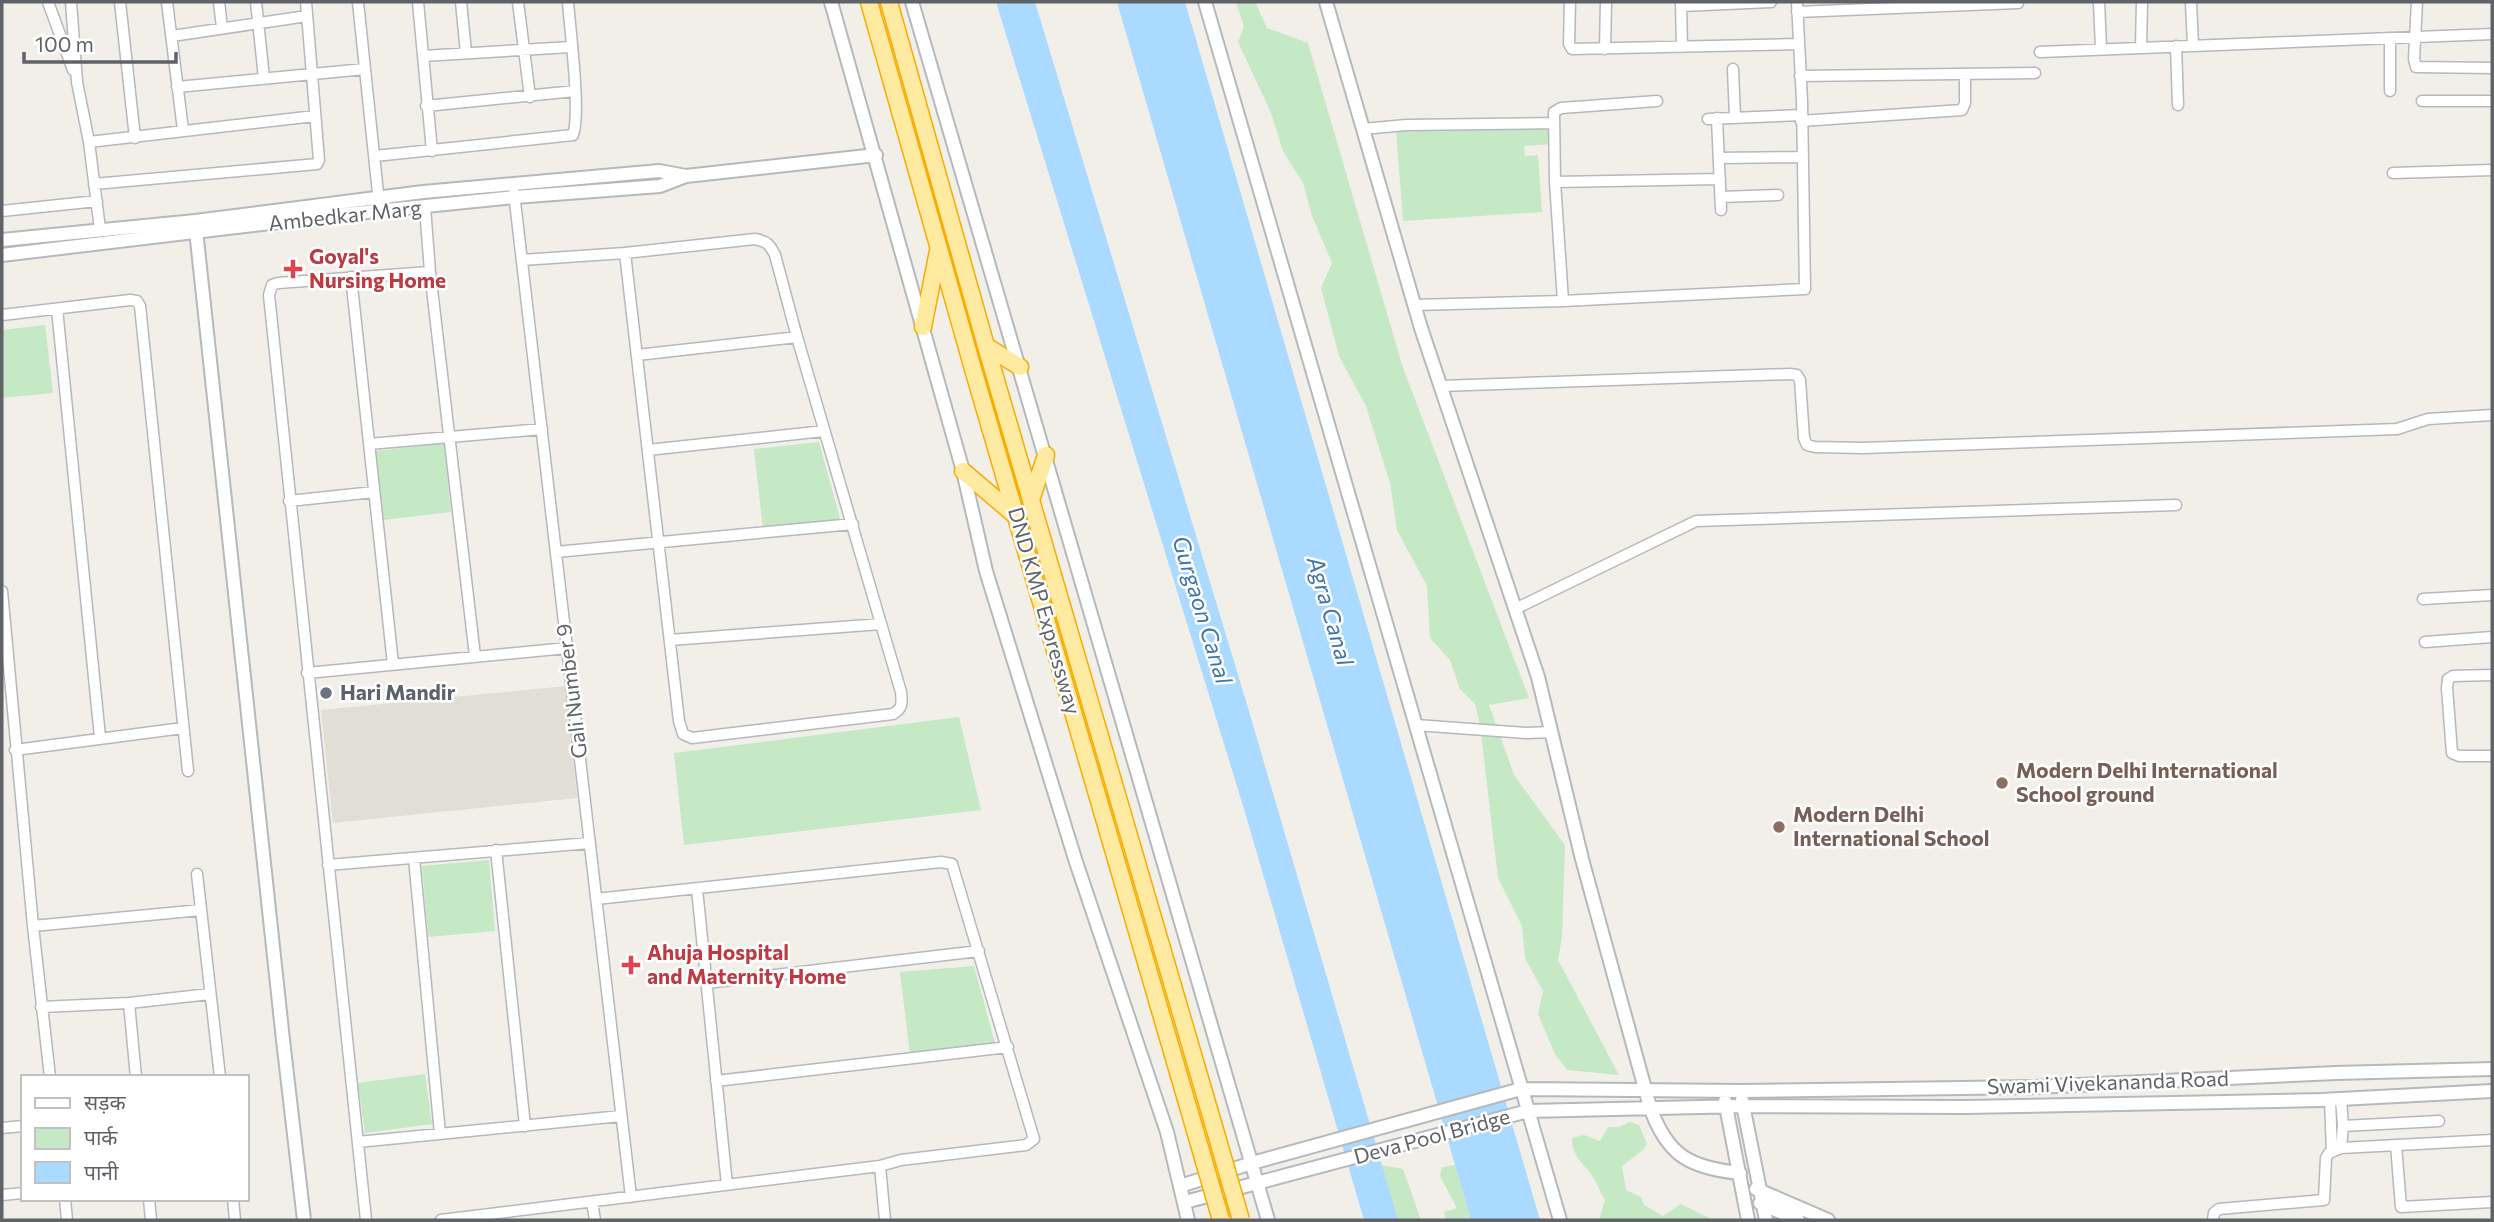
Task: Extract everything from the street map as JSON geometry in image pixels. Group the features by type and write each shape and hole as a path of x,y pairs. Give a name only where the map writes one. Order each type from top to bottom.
{"highway":[{"name":"DND KMP Expressway","path":"869,2 1221,1220"},
{"name":"DND KMP Expressway","path":"889,2 986,346 1241,1220"},
{"path":"923,327 939,248"},
{"path":"986,346 1020,366"},
{"path":"1032,497 1046,455"},
{"path":"963,471 1017,517"}],"street":[{"path":"48,2 77,82"},
{"path":"71,2 77,82 89,142 100,229"},
{"path":"120,2 135,138"},
{"path":"167,2 183,130"},
{"path":"219,2 222,28"},
{"path":"256,2 264,78"},
{"path":"94,184 315,165 319,160 306,2"},
{"path":"358,2 379,204"},
{"path":"418,2 432,150"},
{"path":"461,2 466,53"},
{"path":"518,2 530,97"},
{"path":"375,156 569,137 575,131 575,91 568,2"},
{"path":"831,2 963,471 986,571 1076,862 1167,1132 1188,1220"},
{"path":"912,2 1268,1220"},
{"path":"1205,2 1416,725 1515,1091 1528,1111 1560,1220"},
{"path":"1326,2 1414,305 1538,677 1582,859 1657,1128 1672,1150 1742,1185 1798,1220"},
{"path":"1570,2 1569,48 1799,44"},
{"path":"1605,49 1606,2"},
{"path":"1682,47 1681,4 1771,2"},
{"path":"2099,2 2101,50"},
{"path":"2141,47 2142,2"},
{"path":"2191,2 2193,46"},
{"path":"2417,2 2414,37 2416,67 2492,68"},
{"path":"1414,305 1805,289 1797,7 2018,3"},
{"path":"172,36 307,16"},
{"path":"2039,52 2492,34"},
{"path":"2390,38 2390,91"},
{"path":"2176,46 2178,105"},
{"path":"423,56 571,47"},
{"path":"177,87 365,69"},
{"path":"1733,69 1735,117"},
{"path":"1800,76 2035,73"},
{"path":"1721,211 1719,158 1712,118 1801,118 1962,110 1965,103 1965,75"},
{"path":"426,106 575,91"},
{"path":"1563,301 1555,182 1554,112 1560,108 1657,101"},
{"path":"2422,101 2492,101"},
{"path":"89,142 315,116"},
{"path":"1363,129 1406,125 1554,123"},
{"name":"Ambedkar Marg","path":"379,204 425,207 514,191 659,171 686,176 876,155"},
{"path":"1719,158 1802,157"},
{"path":"2393,173 2492,170"},
{"path":"1555,182 1720,179"},
{"name":"Ambedkar Marg","path":"2,255 379,204 514,191"},
{"name":"Gali Number 9","path":"514,191 631,1197"},
{"path":"1721,197 1778,195"},
{"path":"2,211 97,201"},
{"path":"425,207 430,272 475,656"},
{"path":"196,227 282,1040 304,1220"},
{"name":"Ambedkar Marg","path":"2,240 100,229 196,227"},
{"path":"522,261 765,240 775,254 901,692 900,709 893,714 692,738 683,734 680,728 625,253"},
{"path":"366,1220 289,501 270,288 278,283 430,272"},
{"path":"351,277 393,664"},
{"path":"2,315 130,300 140,306 188,771"},
{"path":"57,309 100,737"},
{"path":"637,355 797,337"},
{"path":"1440,386 1797,375 1800,380 1804,438 1807,445 1815,447 1890,447 2397,429 2428,419 2492,415"},
{"path":"369,444 541,429"},
{"path":"648,450 824,431"},
{"path":"289,501 374,492"},
{"path":"1515,608 1696,521 2176,505"},
{"path":"556,552 853,524"},
{"path":"2,591 15,750 50,1075"},
{"path":"2423,600 2492,595"},
{"path":"670,640 881,624"},
{"path":"2425,642 2492,637"},
{"path":"307,673 567,648"},
{"path":"2492,675 2454,676 2448,679 2447,688 2452,753 2459,756 2492,756"},
{"path":"1416,725 1527,733 1551,732"},
{"path":"15,750 183,728"},
{"path":"328,865 590,843"},
{"path":"496,850 525,1126"},
{"path":"414,858 440,1134"},
{"path":"442,1220 880,1166 901,1160 1032,1142 1034,1136 952,864 947,862 596,899"},
{"path":"197,874 220,1075"},
{"path":"697,889 727,1185"},
{"path":"33,926 201,909"},
{"path":"706,983 979,951"},
{"path":"41,1007 129,1003 211,994"},
{"path":"129,1003 136,1075"},
{"path":"716,1081 1008,1047"},
{"name":"Swami Vivekananda Road","path":"1180,1186 1252,1163 1515,1091 2035,1087 2336,1073 2492,1069"},
{"path":"1723,1090 1748,1220"},
{"path":"1741,1091 1766,1220"},
{"name":"Deva Pool Bridge","path":"1185,1202 1528,1111 1743,1105 1965,1107 2335,1099 2492,1091"},
{"path":"2335,1099 2343,1126 2337,1150"},
{"path":"2335,1099 2337,1150"},
{"path":"358,1142 621,1116"},
{"path":"2343,1126 2439,1121"},
{"path":"2,1128 21,1126"},
{"path":"2213,1220 2214,1213 2219,1209 2324,1200 2326,1158 2337,1150 2492,1140"},
{"path":"2396,1145 2401,1207 2492,1202"},
{"path":"880,1166 885,1220"},
{"path":"2,1195 21,1193"},
{"path":"1762,1198 1828,1220"},
{"path":"65,1201 67,1220"},
{"path":"149,1201 151,1220"},
{"path":"233,1201 235,1220"},
{"path":"592,1202 595,1220"},
{"path":"543,1208 544,1220"}],"shaded area":[{"path":"566,686 577,798 333,823 321,710"}],"green space":[{"path":"1236,2 1255,2 1267,28 1308,43 1403,368 1529,698 1489,705 1514,775 1565,845 1562,937 1558,960 1619,1075 1567,1070 1555,1054 1538,1014 1543,991 1525,958 1522,926 1498,878 1480,725 1475,704 1460,689 1450,660 1430,638 1427,586 1397,530 1390,483 1366,406 1339,356 1321,288 1332,263 1312,216 1303,183 1283,151 1271,113 1238,42 1244,27"},
{"path":"1551,118 1553,144 1524,146 1525,156 1538,155 1542,212 1403,221 1396,129"},
{"path":"45,325 53,393 2,398 2,330"},
{"path":"819,442 841,522 763,529 754,449"},
{"path":"444,443 451,512 383,520 376,451"},
{"path":"959,717 981,810 684,845 674,753"},
{"path":"489,860 495,931 428,937 422,866"},
{"path":"974,966 996,1047 910,1055 900,972"},
{"path":"425,1074 432,1124 365,1133 358,1083"},
{"path":"1630,1122 1639,1125 1647,1144 1622,1166 1626,1190 1641,1197 1644,1205 1663,1216 1681,1204 1713,1220 1599,1220 1605,1200 1593,1177 1575,1153 1572,1138 1584,1135 1600,1141 1608,1127 1619,1127"},
{"path":"1381,1165 1403,1169 1421,1220 1398,1220"},
{"path":"1455,1165 1471,1220 1446,1220 1444,1212 1457,1208 1440,1176 1442,1167"}],"water":[{"name":"Gurgaon Canal","path":"996,2 1035,2 1248,708 1398,1220 1364,1220 1244,809"},
{"name":"Agra Canal","path":"1117,2 1185,2 1540,1220 1471,1220"}],"place":[{"name":"Goyal's Nursing Home","path":"293,269"},
{"name":"Hari Mandir","path":"326,693"},
{"name":"Modern Delhi International School ground","path":"2002,783"},
{"name":"Modern Delhi International School","path":"1779,827"},
{"name":"Ahuja Hospital and Maternity Home","path":"631,965"}]}
